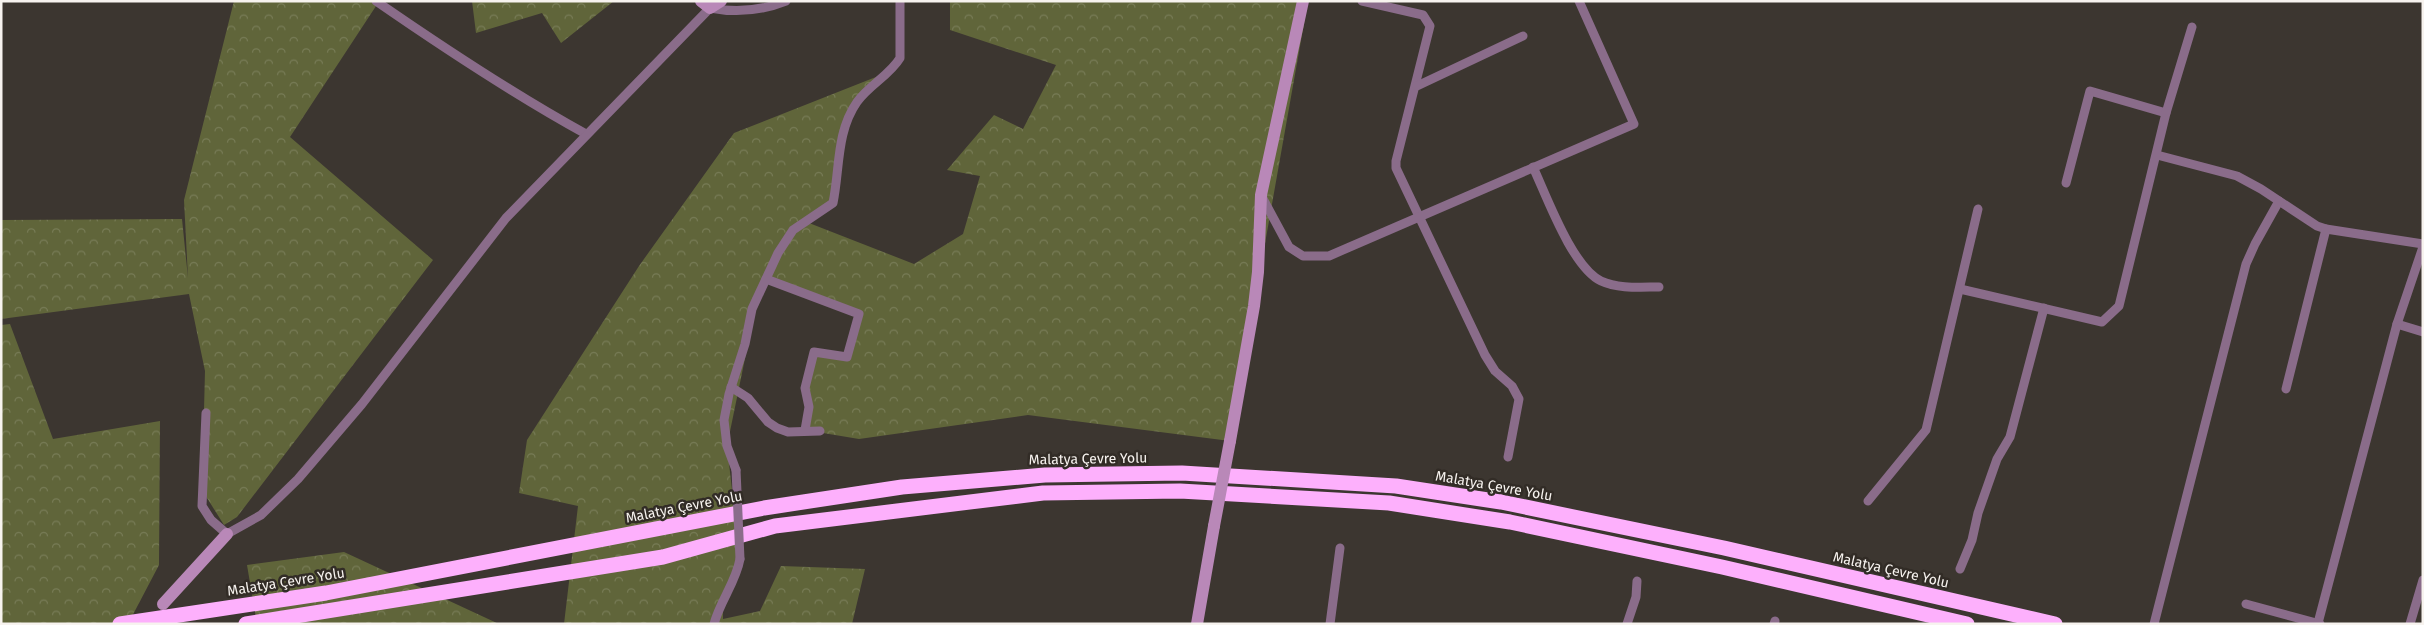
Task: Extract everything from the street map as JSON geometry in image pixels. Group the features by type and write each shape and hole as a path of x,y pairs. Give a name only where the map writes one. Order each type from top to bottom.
{"highway":[{"name":"Malatya Çevre Yolu","path":"120,624 326,593 764,508 902,487 1046,475 1182,473 1396,486 1502,502 1724,548 2055,624"},
{"path":"246,624 663,557 775,526 1043,493 1180,491 1389,502 1510,522 1722,567 1967,624"}],"street":[{"path":"376,1 438,45 531,104 586,134"},
{"path":"163,604 226,534 261,515 298,479 362,404 506,218 711,3 729,12 751,10 786,1"},
{"path":"714,624 738,572 740,559 736,470 727,446 724,420 731,387 745,344 752,309 778,253 793,230 833,203 836,165 846,124 856,104 868,88 896,65 900,58 900,1"},
{"path":"1197,624 1254,306 1258,272 1261,195 1303,1"},
{"path":"1362,1 1423,15 1428,20 1430,26 1417,86 1396,161 1396,168 1418,218 1494,371 1512,386 1519,400 1508,458"},
{"path":"1261,195 1289,247 1303,256 1329,256 1634,124 1579,1"},
{"path":"1960,289 2102,322 2119,306 2166,113 2192,27"},
{"path":"1417,86 1523,36"},
{"path":"2066,183 2090,91 2166,113"},
{"path":"2156,155 2237,176 2317,226 2423,245 2397,324 2319,623 2246,604"},
{"path":"1533,167 1575,256 1585,269 1602,282 1637,287 1658,287"},
{"path":"2155,622 2246,264 2258,237 2279,201"},
{"path":"1868,501 1926,430 1978,209"},
{"path":"2286,389 2326,229"},
{"path":"766,280 859,314 847,357 814,352 805,388 809,407 805,430"},
{"path":"1960,569 1972,540 1978,513 1998,458 2010,437 2044,308"},
{"path":"2397,324 2423,332"},
{"path":"731,387 748,398 768,422 777,428 788,432 820,431"},
{"path":"206,414 202,506 211,520 226,534"},
{"path":"1330,624 1340,548"},
{"path":"2410,624 2423,580"},
{"path":"1627,624 1636,597 1637,581"}],"green space":[{"path":"234,1 374,1 378,3 290,137 433,260 237,517 224,525 202,490 205,371 189,294 1,319 1,220 182,219 188,278 184,200"},
{"path":"472,1 614,1 561,43 542,13 476,33"},
{"path":"950,1 1308,1 1230,441 1028,415 859,439 805,430 810,368 814,352 847,357 859,314 770,281 757,300 727,446 740,559 723,601 723,619 760,611 781,566 865,569 852,624 564,624 578,506 519,493 527,440 639,266 734,133 886,73 868,88 846,124 833,203 809,223 914,264 963,234 980,176 947,170 994,115 1023,129 1056,65 950,30"},
{"path":"10,324 53,439 160,421 159,565 128,624 1,624 1,325"},
{"path":"344,552 499,624 257,624 247,565"}]}
